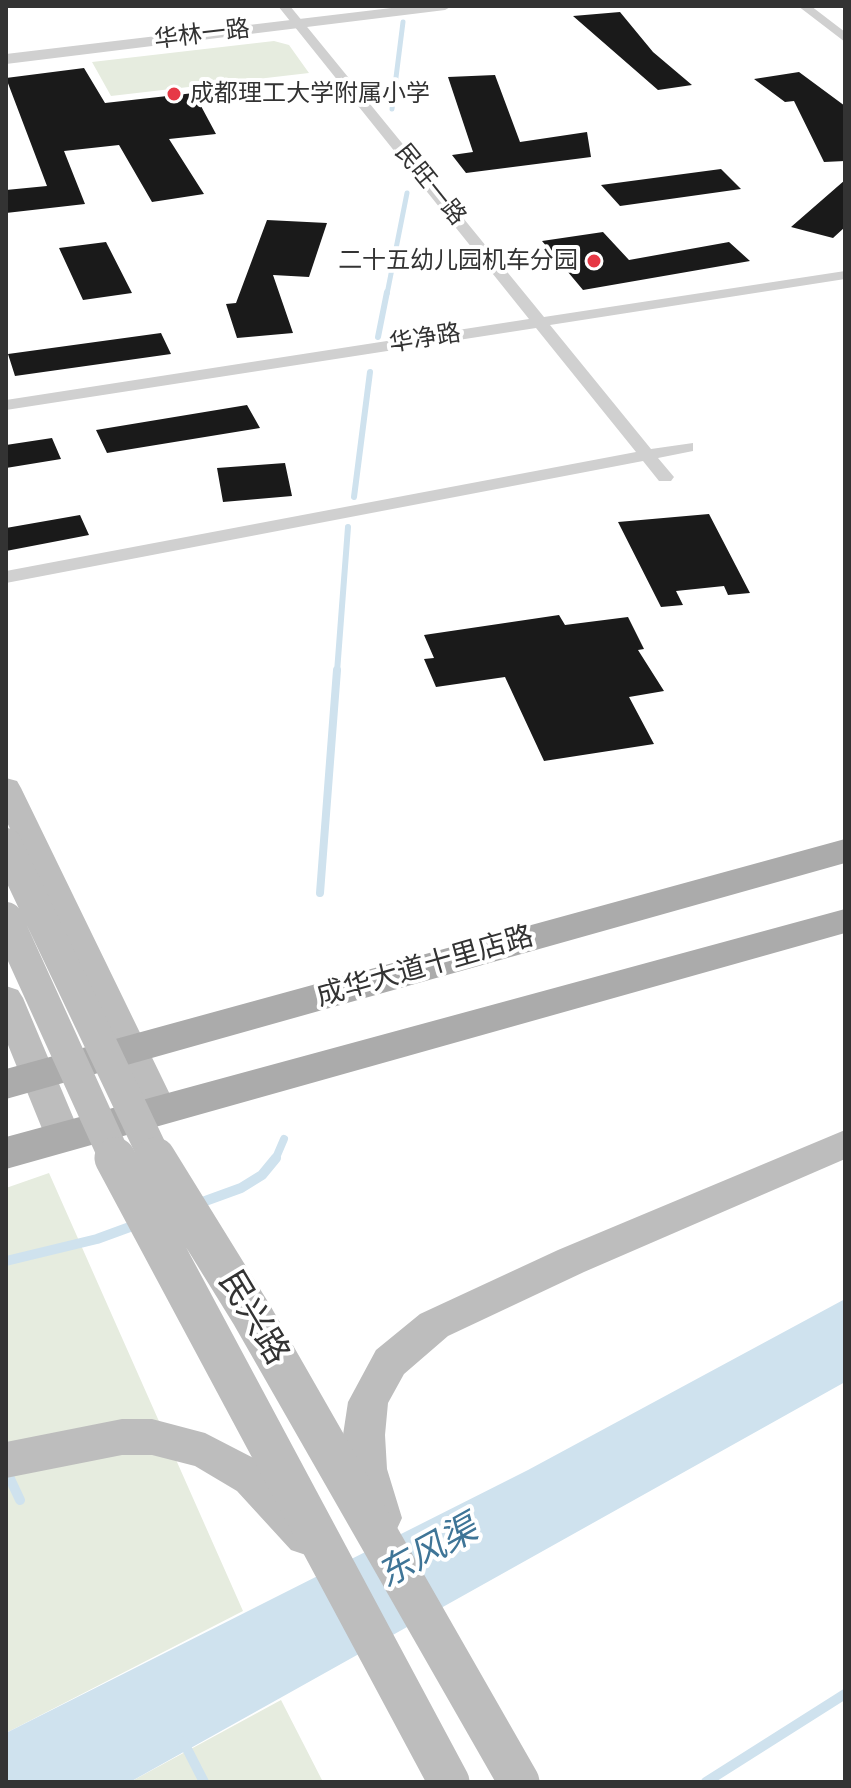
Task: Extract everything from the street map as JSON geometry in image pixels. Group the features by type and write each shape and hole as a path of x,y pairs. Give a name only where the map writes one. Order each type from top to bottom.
{"main road":[{"path":"6,788 160,1111"},
{"name":"民兴路","path":"6,844 160,1168 252,1315 392,1555 519,1782"},
{"name":"成华大道十里店路","path":"23,1079 845,851"},
{"name":"民兴路","path":"6,918 122,1173 449,1782"},
{"path":"6,1153 439,1030 845,921"},
{"path":"6,998 23,1079 63,1136"},
{"path":"392,1555 366,1469 364,1435 368,1402 390,1362 434,1325 571,1261 845,1144"},
{"path":"6,1460 53,1448 122,1437 152,1437 205,1451 252,1478 330,1563"}],"street":[{"name":"民旺一路","path":"284,6 665,477"},
{"name":"华林一路","path":"6,59 445,6"},
{"path":"804,6 845,38"},
{"path":"758,288 845,262"},
{"name":"华净路","path":"6,405 845,275"},
{"path":"6,577 687,447"}],"shaded area":[{"path":"274,41 289,45 309,73 111,96 92,62"},
{"path":"49,1173 243,1611 6,1733 6,1188"},
{"path":"281,1700 323,1782 130,1782"}],"water":[{"name":"东风渠","path":"845,1299 845,1382 130,1782 6,1782 6,1733 528,1470"}],"building":[{"path":"620,12 653,52 692,85 658,90 573,16"},
{"path":"84,68 105,103 194,93 216,134 169,139 204,194 152,202 119,145 64,151 85,204 6,213 6,190 47,186 6,78"},
{"path":"799,72 845,106 845,161 824,162 794,101 785,102 754,79"},
{"path":"495,75 520,142 587,132 591,157 466,173 452,155 473,152 448,77"},
{"path":"721,169 741,189 620,206 601,185"},
{"path":"845,180 845,227 833,238 791,227"},
{"path":"267,220 327,223 309,277 273,275 293,333 237,338 226,304 236,303"},
{"path":"603,232 629,260 729,242 750,261 583,290 542,241"},
{"path":"106,242 132,293 83,300 59,248"},
{"path":"161,333 171,354 15,376 8,354"},
{"path":"247,405 260,428 107,453 96,430"},
{"path":"52,438 61,459 6,468 6,445"},
{"path":"285,463 292,496 223,502 217,468"},
{"path":"709,514 750,593 728,595 724,586 676,591 683,605 661,607 618,522"},
{"path":"80,515 89,535 6,551 6,528"},
{"path":"559,615 565,625 628,617 644,649 638,650 664,691 629,697 654,744 544,761 505,677 436,687 424,659 434,658 424,635"}],"waterway":[{"path":"392,109 403,22"},
{"path":"387,294 407,193"},
{"path":"378,337 387,292"},
{"path":"354,497 370,372"},
{"path":"337,672 348,527"},
{"path":"320,893 337,670"},
{"path":"276,1158 284,1139"},
{"path":"197,1204 241,1188 262,1175 276,1158"},
{"path":"6,1261 97,1239 138,1224"},
{"path":"6,1470 20,1500"},
{"path":"706,1782 845,1694"},
{"path":"183,1741 204,1782"}],"place":[{"name":"成都理工大学附属小学","path":"174,94"},
{"name":"二十五幼儿园机车分园","path":"594,261"}]}
